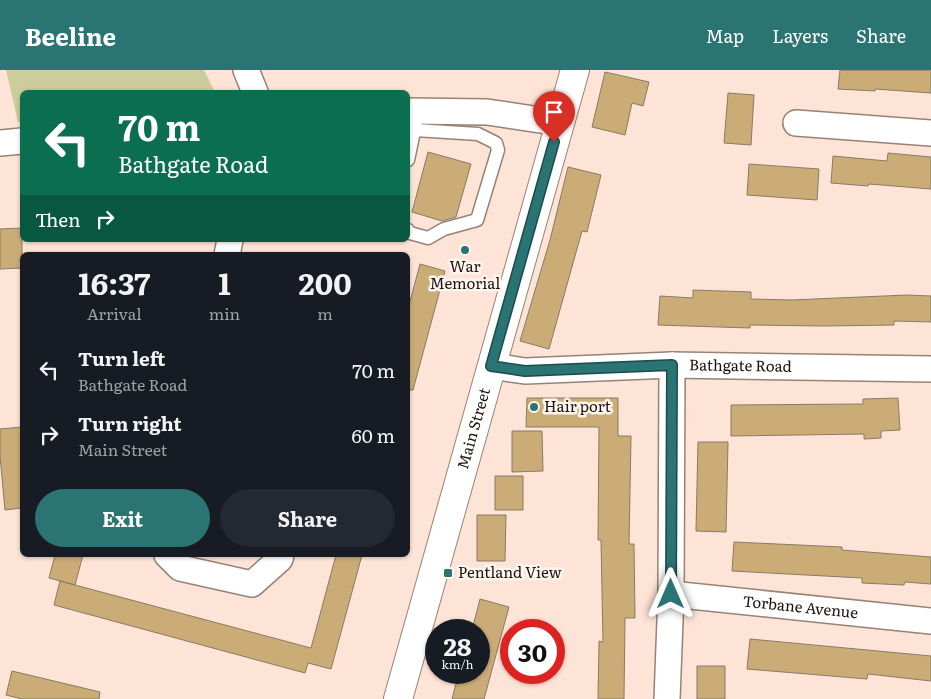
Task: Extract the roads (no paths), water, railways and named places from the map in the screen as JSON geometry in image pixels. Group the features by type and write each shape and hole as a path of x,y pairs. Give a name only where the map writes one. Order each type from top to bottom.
{"main road":[{"name":"Main Street","path":"398,699 575,70"}],"street":[{"path":"246,70 254,90"},
{"path":"414,117 487,112 560,123"},
{"path":"796,123 931,133"},
{"path":"0,143 20,141"},
{"path":"667,699 671,594 672,365"},
{"name":"Bathgate Road","path":"491,366 525,371 672,365 931,369"},
{"path":"169,557 180,568 252,584 280,560 281,557"},
{"name":"Torbane Avenue","path":"671,594 931,621"}],"lane":[{"path":"410,146 414,117 478,134 496,143 498,150 477,220 444,229 428,238 410,233"}],"place":[{"name":"War Memorial","path":"465,250"},
{"name":"Hair port","path":"534,407"},
{"name":"Pentland View","path":"448,573"}]}
